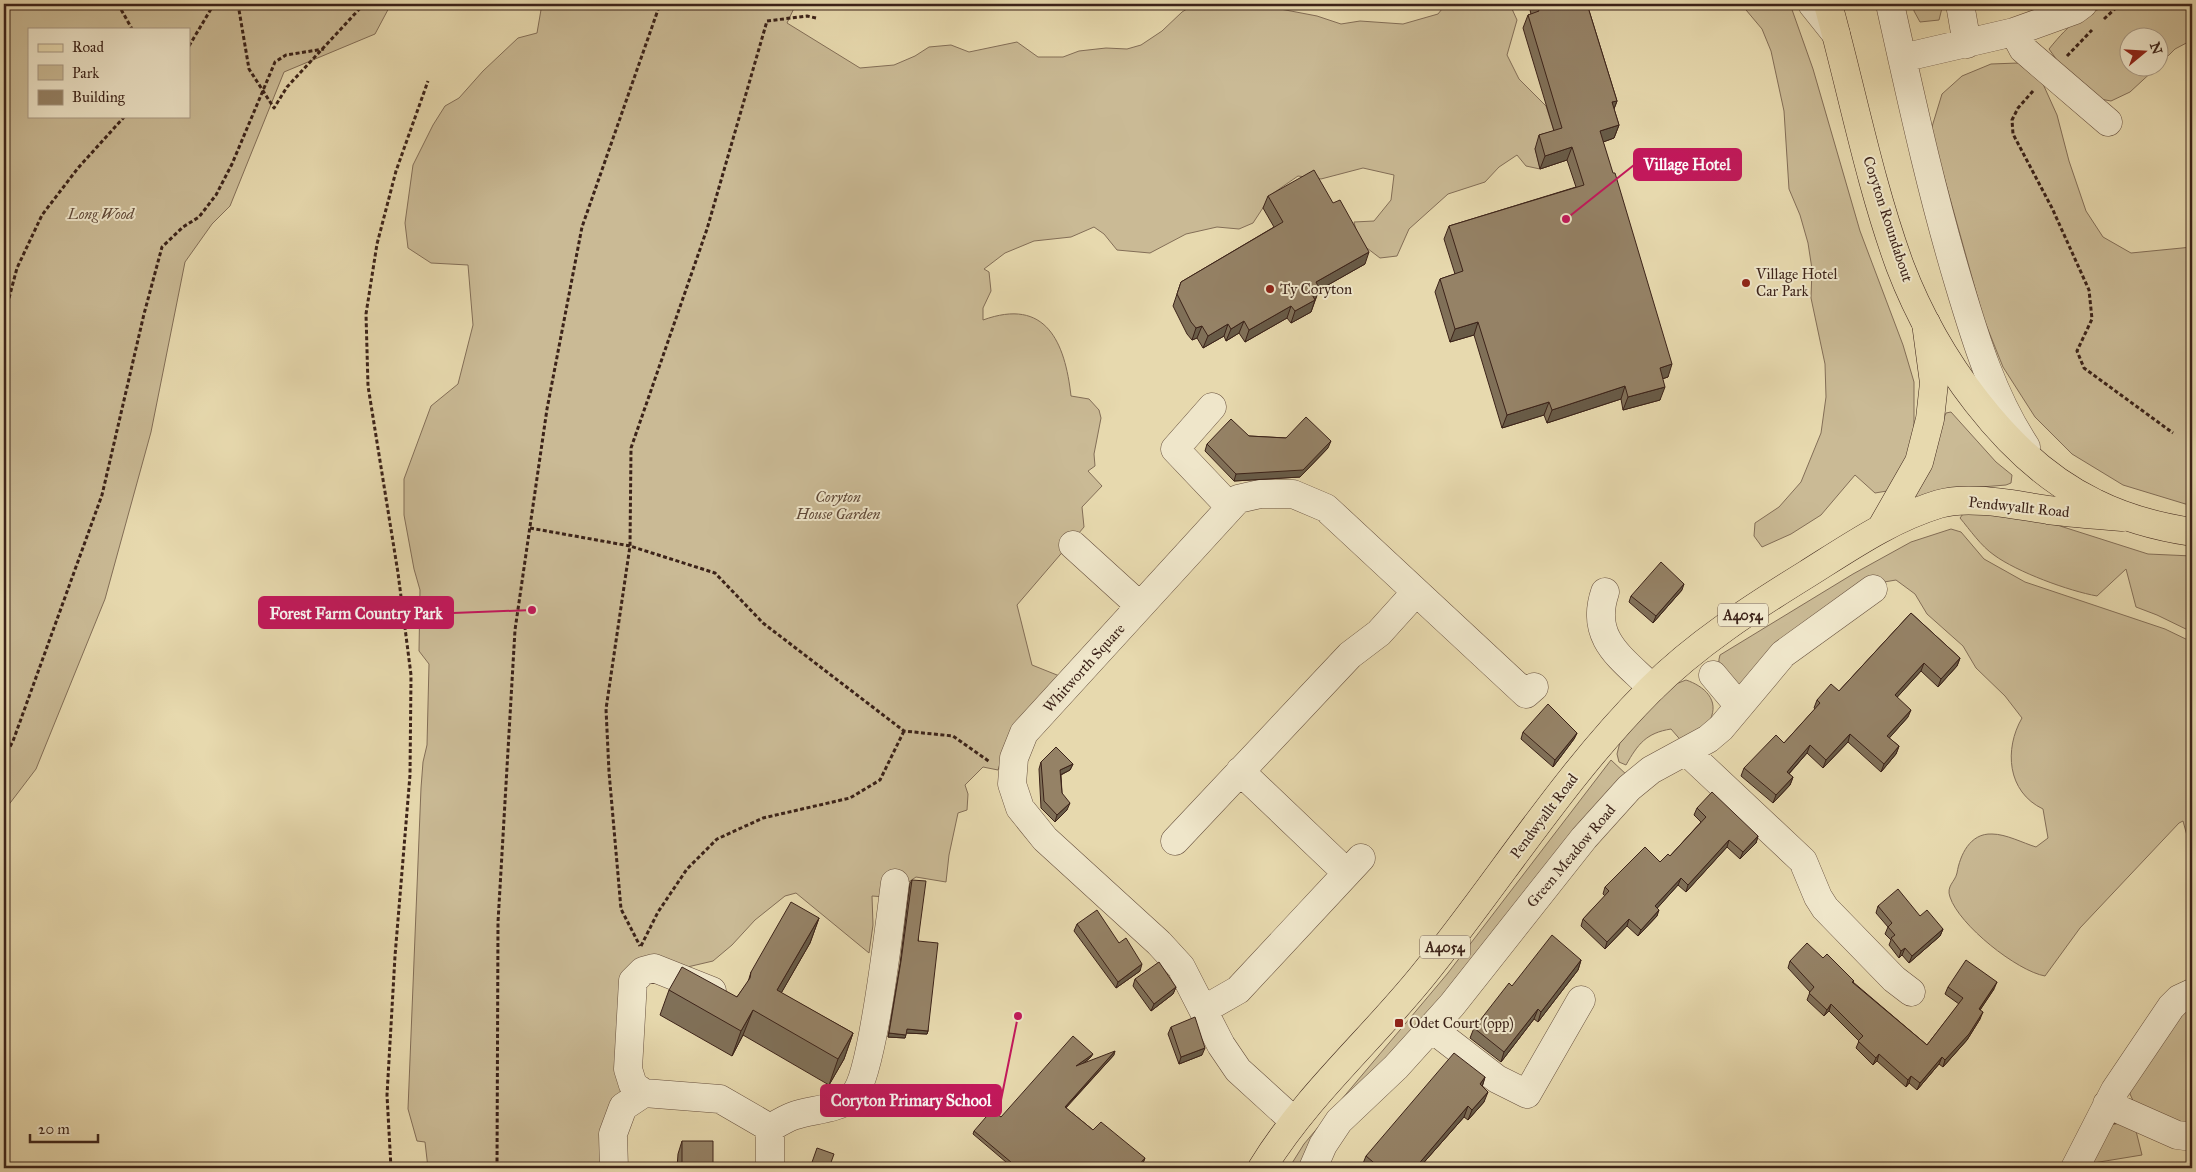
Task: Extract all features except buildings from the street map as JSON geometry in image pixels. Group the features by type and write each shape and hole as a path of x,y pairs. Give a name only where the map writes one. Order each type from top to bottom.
{"main road":[{"name":"Coryton Roundabout","path":"1828,4 1884,213 1901,267 1925,317 1974,400 2004,434 2038,465 2094,503 2128,518 2192,532"},
{"name":"Pendwyallt Road","path":"1883,525 1919,462 1930,419 1934,383 1925,317"},
{"name":"Pendwyallt Road","path":"1262,1168 1294,1122 1325,1083 1391,1014 1423,976 1577,771 1606,736 1652,688 1696,649 1731,623 1883,525 1941,503 1964,501 2016,504 2048,510 2128,518"}],"street":[{"path":"1812,4 1836,34"},
{"path":"1890,4 1938,213 1975,337 1992,386 2007,416 2038,465"},
{"path":"1960,4 1967,44"},
{"path":"1902,58 2014,32 2075,10 2083,4"},
{"path":"2014,32 2023,49 2108,122"},
{"path":"1212,407 1175,449 1230,507"},
{"name":"Whitworth Square","path":"1294,1122 1238,1070 1221,1045 1181,967 1159,943 1045,839 1020,808 1012,784 1014,758 1024,733 1230,507 1238,499 1260,494 1293,494 1326,508 1526,694 1534,686"},
{"path":"1073,545 1140,606"},
{"name":"Green Meadow Road","path":"1315,1167 1323,1145 1339,1121 1382,1081 1452,1005 1584,838 1629,788 1651,770 1688,752 1715,734 1783,654 1874,589"},
{"path":"1175,841 1350,655 1378,633 1416,592"},
{"path":"1605,592 1600,606 1604,637 1652,688"},
{"path":"1713,675 1739,706"},
{"path":"1688,752 1803,861 1818,896 1826,908 1894,979 1911,992"},
{"path":"1203,1010 1238,990 1354,865 1240,771"},
{"path":"770,1128 793,1116 832,1106 851,1098 856,1090 872,1044 895,883"},
{"path":"727,997 654,968 642,959 633,981 628,1069 633,1086 644,1093 720,1099 770,1128"},
{"path":"2075,1168 2107,1104 2171,1007 2179,998 2192,993"},
{"path":"1431,1028 1497,1079 1527,1094 1581,1000"},
{"path":"614,1168 613,1134 623,1107 644,1093"},
{"path":"2107,1104 2177,1135 2192,1137"},
{"path":"770,1128 770,1168"}],"path":[{"path":"118,4 131,28"},
{"path":"190,44 214,4"},
{"path":"238,4 249,69 274,108 287,87 364,4"},
{"path":"497,1168 498,922 515,630 547,408 582,227 660,4"},
{"path":"2120,4 2018,108 2012,120 2013,134 2052,208 2089,290 2092,319 2077,351 2084,368 2173,433"},
{"path":"642,959 620,908 609,772 607,718 630,546 631,448 707,229 767,21 807,16 816,18"},
{"path":"4,758 13,741 102,495 144,314 162,246 199,217 216,195 232,164 262,90 276,62 286,55 324,49"},
{"path":"391,1168 387,1096 394,956 410,775 411,675 398,573 368,386 366,314 377,244 396,171 428,81"},
{"path":"4,317 17,268 42,214 78,168 123,118"},
{"path":"530,528 630,546 716,573 763,624 904,731 953,736 1013,776"},
{"path":"642,959 658,912 687,869 717,839 763,818 850,798 880,780 904,731"}],"green space":[{"name":"Long Wood","path":"4,4 391,4 375,34 284,72 230,206 212,224 185,262 151,432 105,599 36,769 4,811"},
{"name":"Coryton House Garden","path":"542,4 796,4 787,23 860,68 894,65 915,56 929,47 951,45 969,52 1017,42 1038,57 1063,57 1079,51 1106,48 1127,49 1141,45 1162,31 1182,12 1195,4 1254,4 1317,16 1341,24 1360,21 1403,24 1438,14 1446,4 1513,4 1512,9 1517,20 1507,55 1519,79 1546,106 1554,131 1535,148 1540,169 1526,166 1517,155 1499,167 1485,182 1448,194 1409,229 1397,256 1380,258 1359,242 1354,222 1374,221 1391,200 1394,175 1363,168 1321,179 1298,176 1272,194 1253,223 1239,229 1217,227 1186,234 1150,253 1117,250 1104,234 1094,227 1071,237 1034,241 1005,253 984,269 989,272 991,291 983,308 983,320 1005,314 1022,315 1037,320 1048,329 1057,342 1064,358 1071,396 1089,399 1099,410 1101,418 1094,454 1095,466 1088,471 1102,486 1082,507 1084,527 1017,605 1032,665 1062,677 1007,742 998,770 983,767 965,785 968,794 967,810 958,813 949,855 946,882 916,877 886,897 872,896 873,925 869,953 796,893 785,896 755,920 732,945 713,961 649,976 601,1168 428,1168 425,1142 417,1141 408,1109 421,788 423,762 427,745 429,664 419,651 420,590 404,515 404,479 431,406 458,384 473,325 468,265 431,263 408,248 405,223 413,165 433,125 445,106 459,98 483,71 518,38 537,33"},
{"path":"1741,4 1790,4 1813,69 1860,231 1903,345 1914,382 1914,427 1909,456 1887,491 1875,493 1855,475 1821,515 1791,534 1762,547 1754,536 1755,523 1779,507 1801,482 1821,433 1826,397 1825,364 1811,298 1812,269 1808,243 1800,215 1789,189 1784,111 1771,51 1762,29"},
{"path":"1913,4 1943,4 1939,20 1920,22 1914,11"},
{"path":"2115,4 2192,4 2192,40 2175,49 2168,56 2168,28 2118,28 2118,78 2145,78 2130,92 2111,101 2095,98 2059,63 2049,49 2064,32 2078,20 2093,11"},
{"path":"2018,63 2043,84 2057,115 2069,161 2086,211 2103,237 2131,253 2192,247 2192,506 2123,485 2072,454 2035,417 2003,367 1983,317 1931,130 1942,94 1962,76 1991,64"},
{"path":"1951,412 1996,462 2012,475 2011,483 1957,489 1913,501 1915,494 1930,469 1946,413"},
{"path":"1993,512 2035,518 2148,554 2192,556 2192,632 2136,607 2126,569 2097,596 2044,580 2016,568 1994,555 1976,538 1960,518 1963,514"},
{"path":"1951,529 1961,532 1984,559 2025,582 2165,629 2192,642 2192,854 2183,821 2080,928 2045,976 2020,965 1990,945 1965,920 1950,897 1949,890 1964,852 1967,846 1978,837 1997,834 2036,847 2048,838 2043,809 2022,792 2012,769 2013,743 2016,730 2022,718 2005,696 1976,668 1963,646 1927,614 1915,594 1896,580 1866,585 1742,687 1729,686 1722,675 1719,664 1720,655 1853,574 1911,542"},
{"path":"1686,680 1699,686 1712,700 1713,713 1706,727 1684,744 1671,729 1655,733 1639,745 1626,765 1619,762 1617,754 1620,742 1668,687"},
{"path":"1611,760 1628,776 1301,1168 1289,1168 1304,1144 1448,973"},
{"path":"2192,1001 2192,1129 2135,1105 2130,1094 2130,1085"},
{"path":"2120,1123 2135,1127 2142,1155 2087,1164 2111,1125"}],"place":[{"name":"Village Hotel","path":"1566,219"},
{"name":"Village Hotel Car Park","path":"1746,283"},
{"name":"Ty Coryton","path":"1270,289"},
{"name":"Forest Farm Country Park","path":"532,610"},
{"name":"Coryton Primary School","path":"1018,1016"},
{"name":"Odet Court (opp)","path":"1399,1023"}]}
